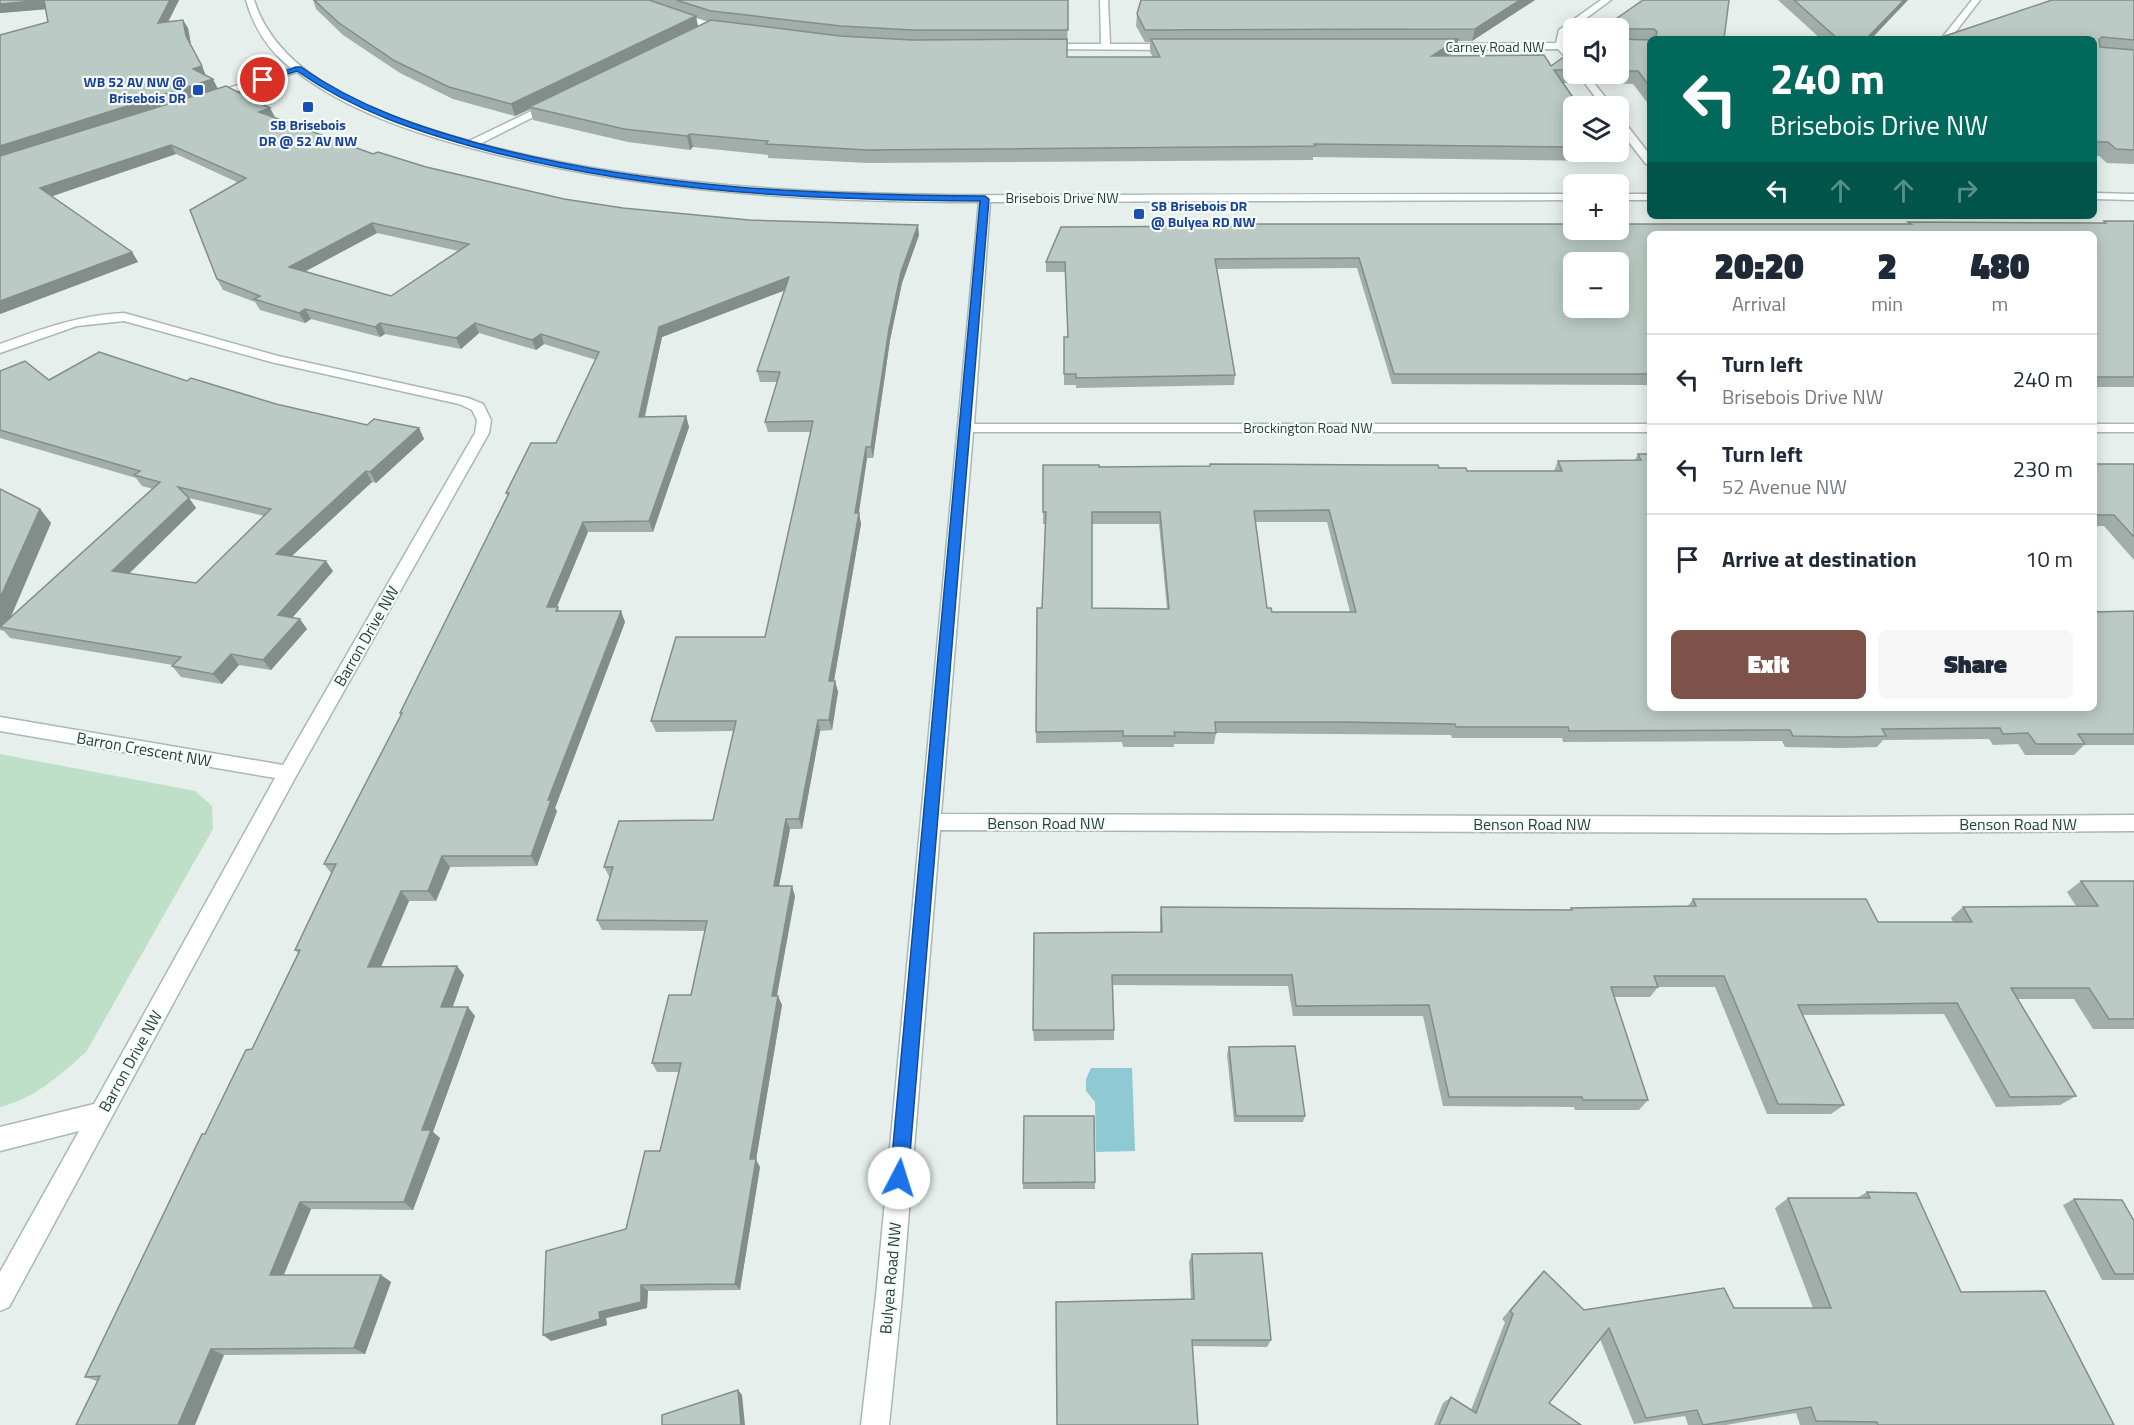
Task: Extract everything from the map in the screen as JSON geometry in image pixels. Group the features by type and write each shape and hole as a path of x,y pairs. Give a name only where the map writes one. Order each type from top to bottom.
{"street":[{"name":"Brisebois Drive NW","path":"250,0 257,22 266,38 298,69 336,94 363,108 395,121 470,145 538,162 639,179 740,191 849,198 1563,197"},
{"path":"630,0 712,27 736,30"},
{"path":"1104,0 1106,48"},
{"path":"1563,50 1560,46 1562,32 1607,0"},
{"path":"1947,36 1976,0"},
{"path":"702,32 712,27"},
{"name":"Carney Road NW","path":"1429,47 1560,46"},
{"path":"1038,47 1178,47"},
{"path":"197,101 298,69"},
{"path":"1589,84 1599,96"},
{"path":"470,145 564,99"},
{"path":"1629,135 1647,158"},
{"path":"2097,196 2134,197"},
{"path":"1629,197 1647,197"},
{"name":"Bulyea Road NW","path":"875,1425 889,1296 985,199"},
{"name":"Barron Drive NW","path":"0,349 75,322 100,317 124,317 276,359 438,394 478,407 484,420 482,433 288,773 0,1298"},
{"name":"Brockington Road NW","path":"966,428 1647,428"},
{"path":"2097,428 2134,428"},
{"name":"Barron Crescent NW","path":"0,724 288,773"},
{"name":"Benson Road NW","path":"931,822 1808,825 2134,823"},
{"path":"0,1140 100,1114"}],"green space":[{"path":"0,754 195,791 212,806 213,829 86,1052 35,1092 0,1107"}],"water":[{"path":"1091,1068 1132,1068 1135,1151 1096,1152 1095,1102 1086,1091 1086,1079"}],"building":[{"path":"0,0 44,0 0,4"},
{"path":"44,0 170,0 158,23 183,20 186,36 202,66 193,69 213,79 0,146 0,35 48,22"},
{"path":"314,0 649,0 696,16 511,104 449,87 395,61 339,23"},
{"path":"676,0 1068,0 1068,30 912,30 841,26 711,11"},
{"path":"1141,0 1520,0 1475,29 1145,30 1137,14"},
{"path":"1643,0 1729,0 1724,36 1656,36 1657,32 1654,29 1629,29 1629,18 1617,18"},
{"path":"1794,0 1904,0 1869,36 1835,36"},
{"path":"2052,0 2134,0 2134,40 2102,37 2099,39 2100,47 2134,50 2134,150 2116,149 2108,142 2097,142 2097,36 1945,36"},
{"path":"711,20 840,36 912,40 1067,39 1067,57 1160,57 1151,39 1458,39 1432,56 1544,55 1551,66 1563,57 1563,70 1554,70 1572,96 1563,96 1563,147 1314,144 1315,146 867,150 766,144 768,141 624,129 529,107"},
{"path":"1629,39 1647,40 1647,83 1638,71 1629,71"},
{"path":"226,86 270,108 259,112 373,154 378,152 426,167 564,199 623,208 749,220 918,225 901,272 889,329 871,447 866,447 855,513 859,513 829,681 835,681 829,720 818,720 799,819 786,819 774,886 792,886 772,996 778,996 750,1159 756,1159 735,1284 641,1285 641,1302 599,1312 600,1319 543,1335 546,1251 626,1229 645,1151 660,1151 681,1063 652,1063 669,995 691,995 707,921 597,920 613,867 604,867 619,821 713,820 736,721 651,721 676,637 765,637 813,421 765,422 780,372 757,371 789,277 659,327 639,417 686,416 649,521 583,522 547,607 558,607 556,611 621,611 548,800 551,800 531,856 442,856 428,891 401,891 368,967 457,966 441,1007 468,1007 422,1130 431,1130 404,1202 300,1202 270,1275 381,1275 354,1348 211,1349 178,1425 76,1425 100,1376 85,1377 202,1134 205,1134 246,1050 252,1049 300,950 295,950 336,864 324,864 402,713 400,713 509,493 506,493 531,443 556,443 599,352 541,334 532,340 475,323 456,338 380,323 375,327 305,309 299,313 254,299 260,296 217,279 190,210 246,178 171,145 40,188 132,252 0,301 0,156","holes":["372,223 469,244 391,296 289,267"]},
{"path":"2104,221 2134,221 2134,377 2097,377 2097,231 1647,231 1647,374 1394,374 1359,258 1215,259 1235,375 1076,378 1076,374 1064,374 1064,337 1068,337 1065,262 1046,262 1061,227 1241,226 1240,224 1563,224 1563,240 1629,240 1629,224 1911,224 1908,222 2106,223"},
{"path":"99,352 187,381 191,378 276,404 367,425 374,419 419,428 370,472 366,471 276,554 326,561 278,615 300,619 263,660 231,654 213,674 172,666 181,657 0,627 160,482 134,475 140,471 0,430 0,371 25,361 49,380","holes":["178,487 271,509 196,583 112,571 189,498"]},
{"path":"1638,454 1647,454 1647,711 2097,711 2097,612 2134,611 2134,734 2078,734 2085,744 2036,744 2028,733 2003,734 2000,728 1882,729 1886,736 1849,737 1793,736 1790,730 1569,731 1568,727 1456,727 1455,724 1344,722 1215,722 1216,733 1174,732 1175,736 1123,736 1123,731 1036,732 1037,608 1042,608 1046,512 1043,512 1043,465 1099,465 1099,467 1210,466 1210,464 1438,465 1439,468 1466,468 1467,471 1562,471 1558,461 1641,460","holes":["1329,510 1356,612 1272,612 1271,608 1267,608 1254,511","1092,512 1160,512 1169,609 1092,608"]},
{"path":"2097,464 2134,464 2134,537 2114,515 2097,515"},
{"path":"0,489 40,509 0,598"},
{"path":"2081,881 2134,881 2134,1019 2109,1019 2089,988 2011,988 2076,1096 2010,1097 1957,1003 1798,1005 1844,1105 1778,1104 1724,976 1654,976 1658,987 1611,987 1648,1100 1583,1100 1582,1097 1449,1097 1429,1005 1296,1006 1292,975 1112,975 1114,1030 1033,1030 1034,933 1162,932 1161,907 1572,910 1571,908 1696,906 1693,899 1866,899 1878,922 1972,922 1963,907 2098,906"},
{"path":"1295,1046 1305,1116 1236,1116 1229,1047"},
{"path":"1024,1116 1094,1116 1095,1182 1023,1183"},
{"path":"1867,1192 1916,1193 1961,1292 2045,1291 2114,1425 1878,1425 1877,1422 1816,1421 1811,1407 1703,1425 1697,1410 1646,1418 1609,1328 1549,1403 1581,1425 1439,1425 1451,1397 1476,1413 1513,1314 1510,1311 1544,1271 1584,1310 1724,1288 1734,1308 1831,1308 1788,1198 1870,1198"},
{"path":"2074,1199 2122,1200 2134,1221 2134,1274 2115,1274"},
{"path":"1262,1253 1271,1340 1192,1340 1198,1425 1057,1425 1056,1302 1194,1299 1192,1254"},
{"path":"738,1390 741,1425 662,1425 662,1415"}],"place":[{"name":"WB 52 AV NW @ Brisebois DR","path":"198,90"},
{"name":"SB Brisebois DR @ 52 AV NW","path":"308,107"},
{"name":"SB Brisebois DR @ Bulyea RD NW","path":"1139,214"}],"route":[{"path":"263,80 298,69 312,80 363,108 430,133 538,162 639,179 740,191 849,198 985,199 974,346 899,1178"}]}
